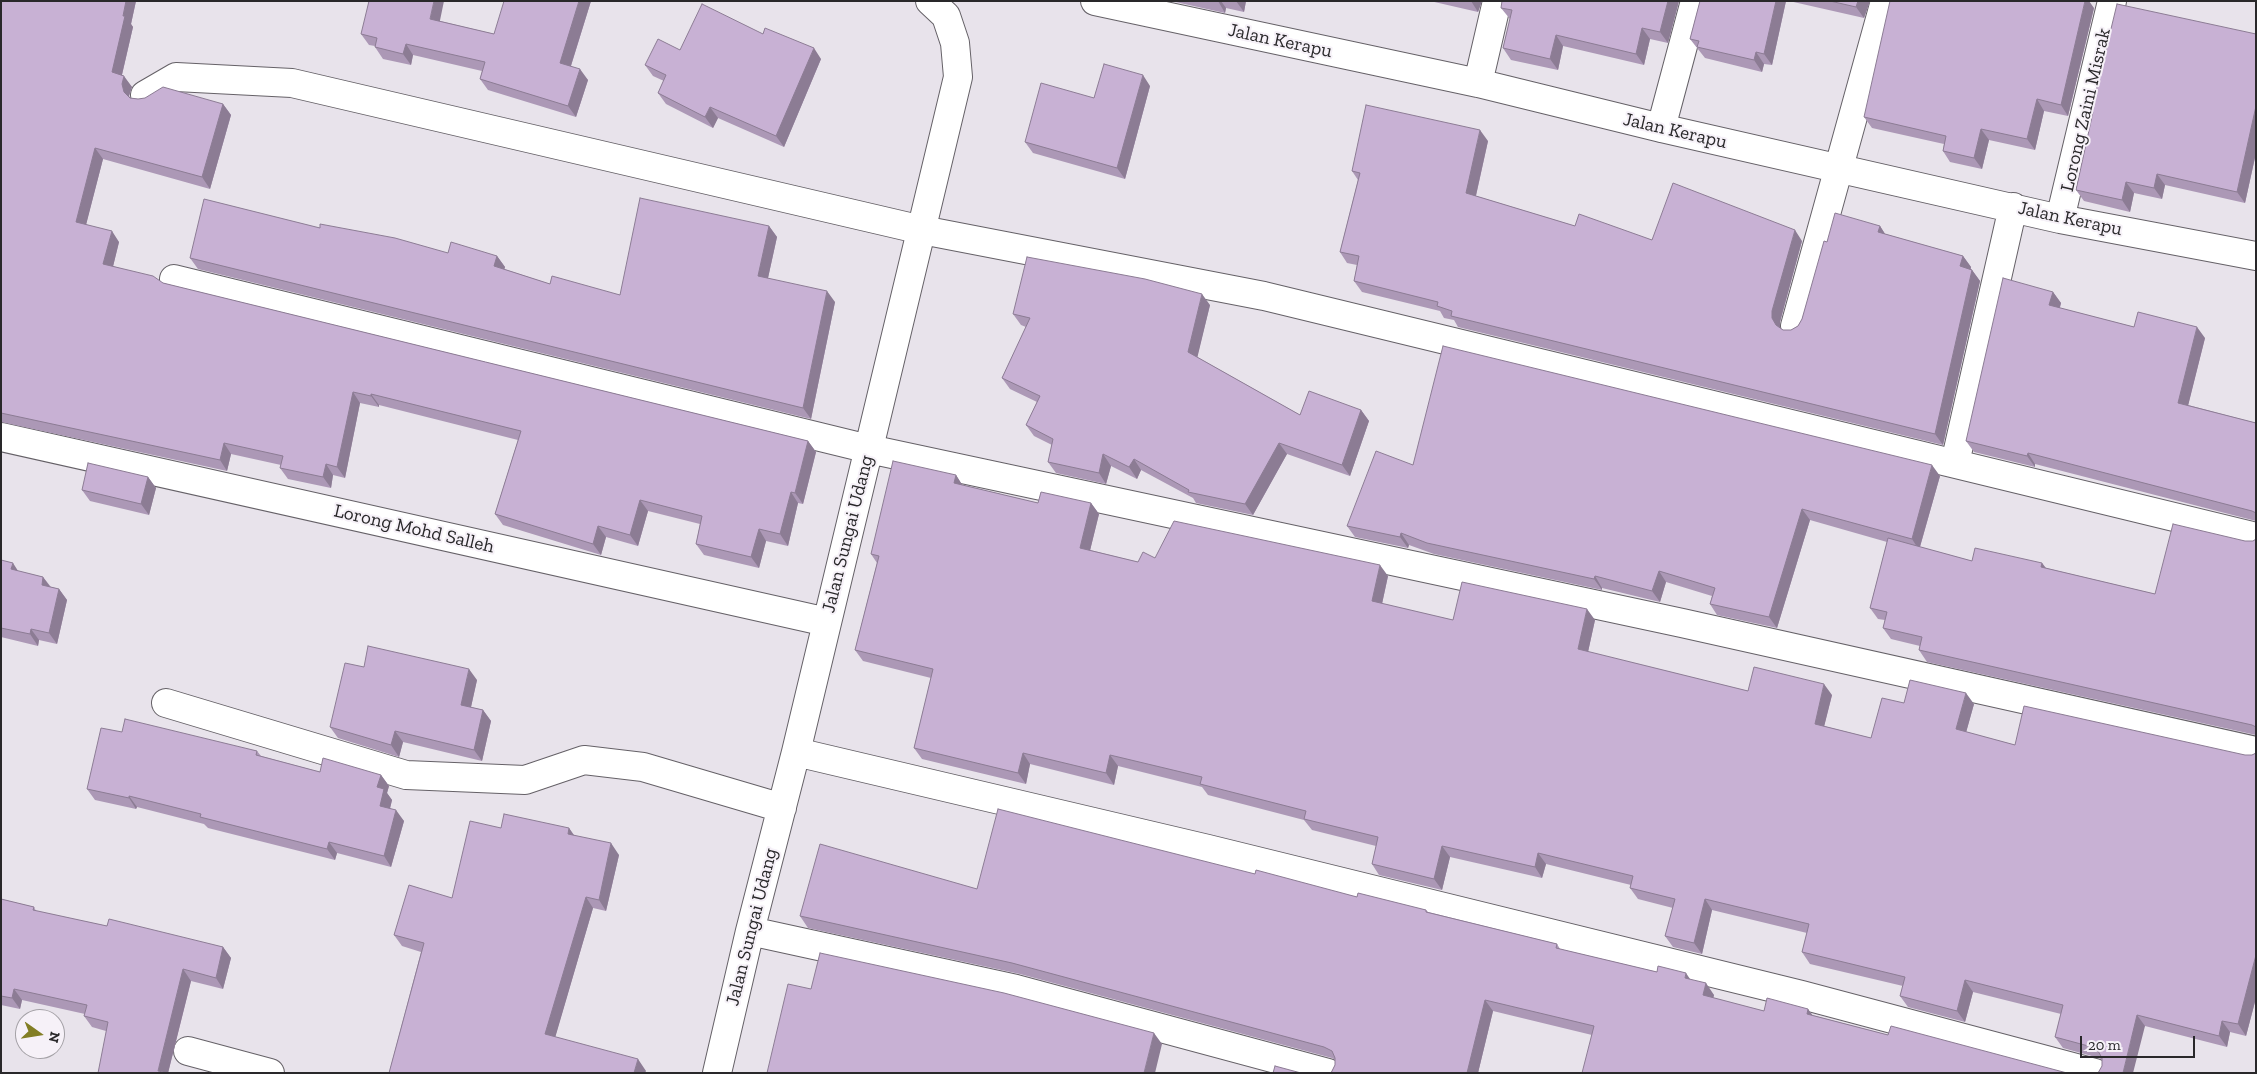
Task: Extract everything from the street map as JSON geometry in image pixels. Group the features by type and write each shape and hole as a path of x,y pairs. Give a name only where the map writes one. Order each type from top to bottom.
{"street":[{"name":"Jalan Kerapu","path":"1095,1 1478,83 1662,128 2060,219 2256,256"},
{"path":"1478,83 1496,1"},
{"path":"1662,128 1695,1"},
{"path":"1795,326 1885,1"},
{"name":"Lorong Zaini Misrak","path":"2060,219 2112,1"},
{"name":"Jalan Sungai Udang","path":"717,1073 958,77 955,43 943,6"},
{"path":"145,96 176,77 292,83 922,230 1264,296 2256,537"},
{"path":"1955,463 2013,207"},
{"path":"174,279 869,449 1663,619 2256,751"},
{"name":"Lorong Mohd Salleh","path":"1,437 827,622"},
{"path":"166,704 406,775 525,780 584,760 643,767 782,808"},
{"path":"796,752 1208,849 1754,983 2095,1073"},
{"path":"750,931 1016,990 1328,1073"},
{"path":"188,1051 270,1073"}],"building":[{"path":"1,1 126,1 123,16 125,16 112,72 124,76 122,84 124,92 130,98 138,99 145,98 163,87 223,104 202,177 95,148 76,222 112,231 103,264 153,276 163,283 808,441 795,493 791,492 780,534 759,529 751,557 696,544 702,516 640,500 630,535 598,526 593,544 495,514 521,431 371,394 371,396 353,392 337,467 326,464 323,477 280,468 283,456 224,443 220,460 1,413"},
{"path":"369,1 434,1 430,19 494,34 504,1 579,1 560,63 580,69 568,106 480,79 485,62 406,44 403,54 375,47 377,38 361,34"},
{"path":"1502,1 1668,1 1660,32 1642,28 1636,54 1556,35 1550,59 1503,48 1512,10 1501,8"},
{"path":"1700,1 1776,1 1764,54 1756,52 1754,60 1697,47 1699,41 1690,39"},
{"path":"1830,1 1858,1 1856,7"},
{"path":"1890,1 2085,1 2061,105 2037,99 2027,139 1981,129 1974,158 1943,151 1946,136 1864,117"},
{"path":"702,4 763,34 765,28 814,48 776,136 710,107 705,117 658,93 666,75 645,65 658,39 680,50"},
{"path":"2117,4 2256,34 2256,106 2237,192 2157,174 2154,188 2126,182 2122,200 2076,190 2093,112 2091,112"},
{"path":"1104,64 1143,75 1117,168 1025,142 1041,83 1094,98"},
{"path":"1366,105 1480,130 1466,193 1575,226 1579,214 1652,240 1673,183 1795,230 1772,311 1772,318 1776,325 1783,330 1791,330 1798,326 1802,319 1824,241 1827,242 1835,213 1880,226 1878,232 1963,256 1960,266 1972,270 1935,434 1451,316 1452,311 1437,306 1438,302 1354,281 1359,256 1340,252 1360,173 1352,171"},
{"path":"640,198 769,226 758,276 827,291 803,408 190,258 204,199 320,228 320,224 395,238 448,253 451,242 497,256 494,266 550,284 552,276 620,295"},
{"path":"1027,257 1145,279 1202,294 1188,352 1300,415 1309,391 1361,410 1342,465 1279,443 1245,504 1188,492 1189,490 1134,459 1129,467 1103,454 1099,473 1048,462 1053,439 1026,425 1040,396 1002,378 1030,318 1013,314"},
{"path":"2003,278 2053,292 2049,305 2134,327 2138,312 2197,327 2178,403 2256,423 2256,513 2028,453 2027,456 1966,441"},
{"path":"1443,346 1932,465 1912,539 1802,509 1769,617 1710,604 1715,588 1659,571 1652,591 1595,576 1594,579 1427,543 1401,533 1400,537 1347,526 1376,451 1413,465"},
{"path":"893,461 956,475 954,483 1038,503 1041,492 1091,503 1080,548 1138,562 1143,552 1155,558 1174,521 1380,565 1372,601 1453,620 1462,582 1587,609 1578,649 1748,691 1754,667 1824,684 1815,724 1871,738 1882,698 1904,703 1910,680 1966,693 1956,729 2015,745 2024,706 2245,755 2256,753 2256,955 2238,1024 2222,1021 2219,1036 2137,1015 2123,1073 2098,1073 2102,1066 2102,1058 2098,1051 2092,1047 2055,1037 2063,1005 1965,980 1957,1011 1900,996 1905,977 1802,952 1809,924 1705,899 1694,943 1665,936 1675,899 1630,888 1633,876 1538,853 1535,867 1442,846 1434,879 1372,864 1378,837 1304,819 1306,811 1200,784 1202,777 1110,755 1106,773 1023,753 1018,773 914,748 933,669 855,650 879,556 871,554"},
{"path":"88,463 148,477 141,504 82,490"},
{"path":"2173,524 2245,541 2256,539 2256,727 1919,650 1922,637 1883,628 1887,612 1870,608 1888,538 1972,561 1975,548 2042,563 2041,567 2155,594"},
{"path":"1,560 13,563 11,569 43,577 42,585 59,589 49,633 31,629 30,634 1,628"},
{"path":"368,646 469,669 461,705 483,710 474,750 395,731 391,745 330,727 345,663 364,667"},
{"path":"125,719 257,751 256,755 320,772 323,758 381,775 377,787 384,789 380,806 396,810 384,856 329,842 327,849 200,817 201,814 129,796 129,798 87,789 101,728 122,732"},
{"path":"998,809 1255,874 1256,870 1357,897 1358,893 1426,910 1426,912 1557,944 1556,948 1657,972 1658,966 1686,973 1685,978 1706,983 1703,995 1764,1011 1767,998 1808,1009 1807,1014 1888,1035 1891,1026 2067,1073 1582,1073 1594,1026 1485,1000 1467,1073 1331,1073 1335,1065 1335,1058 1332,1051 1324,1047 1012,963 800,916 820,844 977,889"},
{"path":"504,814 569,828 568,834 611,843 599,900 586,897 545,1034 638,1059 634,1073 389,1073 424,943 394,935 409,885 452,898 470,821 501,828"},
{"path":"1,899 34,907 33,910 107,926 109,919 223,947 216,978 183,969 158,1071 168,1073 98,1073 108,1022 84,1016 87,1005 14,989 12,998 1,996"},
{"path":"820,953 1004,993 1154,1033 1144,1073 767,1073 788,984 811,989"},
{"path":"1275,1066 1301,1073 1273,1073"}]}
